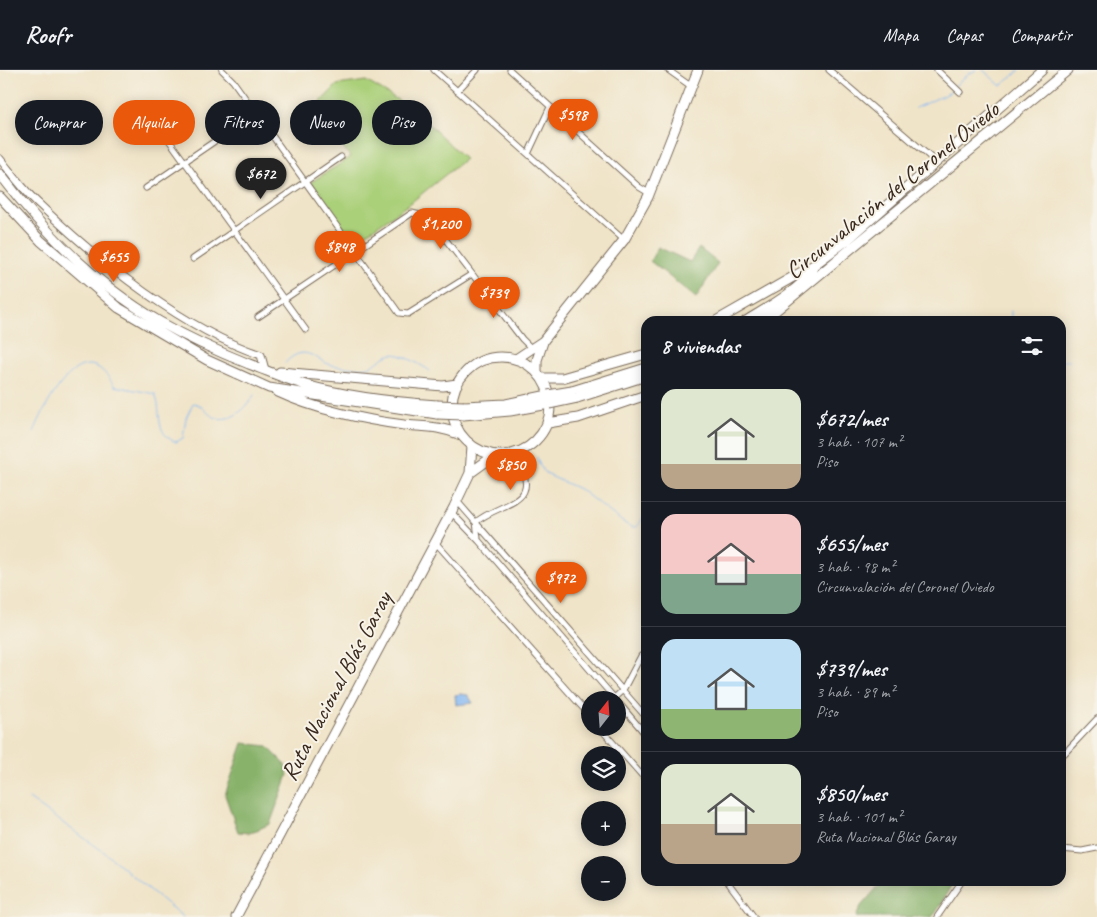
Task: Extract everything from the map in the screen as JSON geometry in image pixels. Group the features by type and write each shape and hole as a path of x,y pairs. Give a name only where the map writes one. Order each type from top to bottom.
{"highway":[{"path":"516,359 543,341 624,240 649,193 698,70"},
{"name":"Circunvalación del Coronel Oviedo","path":"754,316 775,303 805,279 811,272 814,264 846,241 1042,70"},
{"name":"Circunvalación del Coronel Oviedo","path":"770,316 1068,70"},
{"path":"0,174 24,206 78,260 124,297 160,322 268,371 305,385 350,395 437,409"},
{"path":"0,197 41,241 119,308 207,360 304,404 405,425 444,428 461,434"},
{"path":"725,316 814,264"},
{"path":"539,375 537,360 543,341"},
{"path":"539,375 562,378 641,355"},
{"path":"499,357 516,359 539,375 547,386 551,404 548,423 538,440 531,446 514,454 495,455 472,446 461,434 452,410 457,384 467,370 482,361 499,357"},
{"path":"574,394 641,370"},
{"path":"268,371 443,386 457,384"},
{"path":"269,388 437,409 463,410 548,400 641,377"},
{"path":"548,423 578,418 641,397"},
{"name":"Ruta Nacional Blás Garay","path":"236,917 457,501 470,473 472,446"},
{"name":"Ruta Nacional Blás Garay","path":"470,473 495,455"}],"street":[{"path":"222,70 234,81 247,100"},
{"path":"434,70 624,240"},
{"path":"457,92 476,70"},
{"path":"510,70 639,187 649,193"},
{"path":"668,70 692,86"},
{"path":"829,70 936,162"},
{"path":"937,70 960,92"},
{"path":"528,154 550,107"},
{"path":"173,145 306,330"},
{"path":"146,188 209,145"},
{"path":"279,145 399,313 403,315 472,274"},
{"path":"193,259 341,157"},
{"path":"0,160 38,204 115,270 196,325 244,349 261,355 268,371"},
{"path":"258,317 412,213 420,215 436,227 522,339 532,349"},
{"path":"476,522 518,500 525,484 522,468 514,454"},
{"path":"457,501 641,711"},
{"path":"451,512 479,541 608,691"},
{"path":"483,530 485,516"},
{"path":"476,522 476,533 479,541"},
{"path":"434,542 581,706"},
{"path":"573,650 580,640"},
{"path":"623,690 641,656"},
{"path":"626,712 641,729"},
{"path":"1066,752 1097,719"},
{"path":"607,736 641,774"},
{"path":"1066,849 1082,851 1097,848"},
{"path":"731,886 754,917"},
{"path":"937,917 959,886"}],"green space":[{"path":"366,81 398,100 372,100 372,145 432,145 432,127 465,159 409,204 354,242 311,182 351,157 340,145 362,145 362,100 323,100 337,85"},
{"path":"658,247 690,262 699,248 718,263 696,298 650,261"},
{"path":"243,743 267,746 285,764 288,775 270,824 250,833 238,832 225,795"},
{"path":"879,886 952,886 932,917 856,917 861,906"}],"water":[{"path":"455,695 468,695 473,703 456,705"}],"waterway":[{"path":"955,86 968,74 976,70"},
{"path":"983,70 1001,86 1020,70"},
{"path":"915,108 949,93 952,89"},
{"path":"1011,311 1011,316"},
{"path":"285,363 293,356 307,353 331,365 366,368 386,356 394,354 410,359 430,371"},
{"path":"34,432 56,390 78,368 90,365 102,370 114,386 155,394 161,428 169,438 176,442 183,438 186,418 193,403 199,405 212,416 225,418 237,414 254,395"},
{"path":"537,457 540,466 546,474 581,490 624,523 637,527 641,521"},
{"path":"29,799 104,852 183,917"}]}
